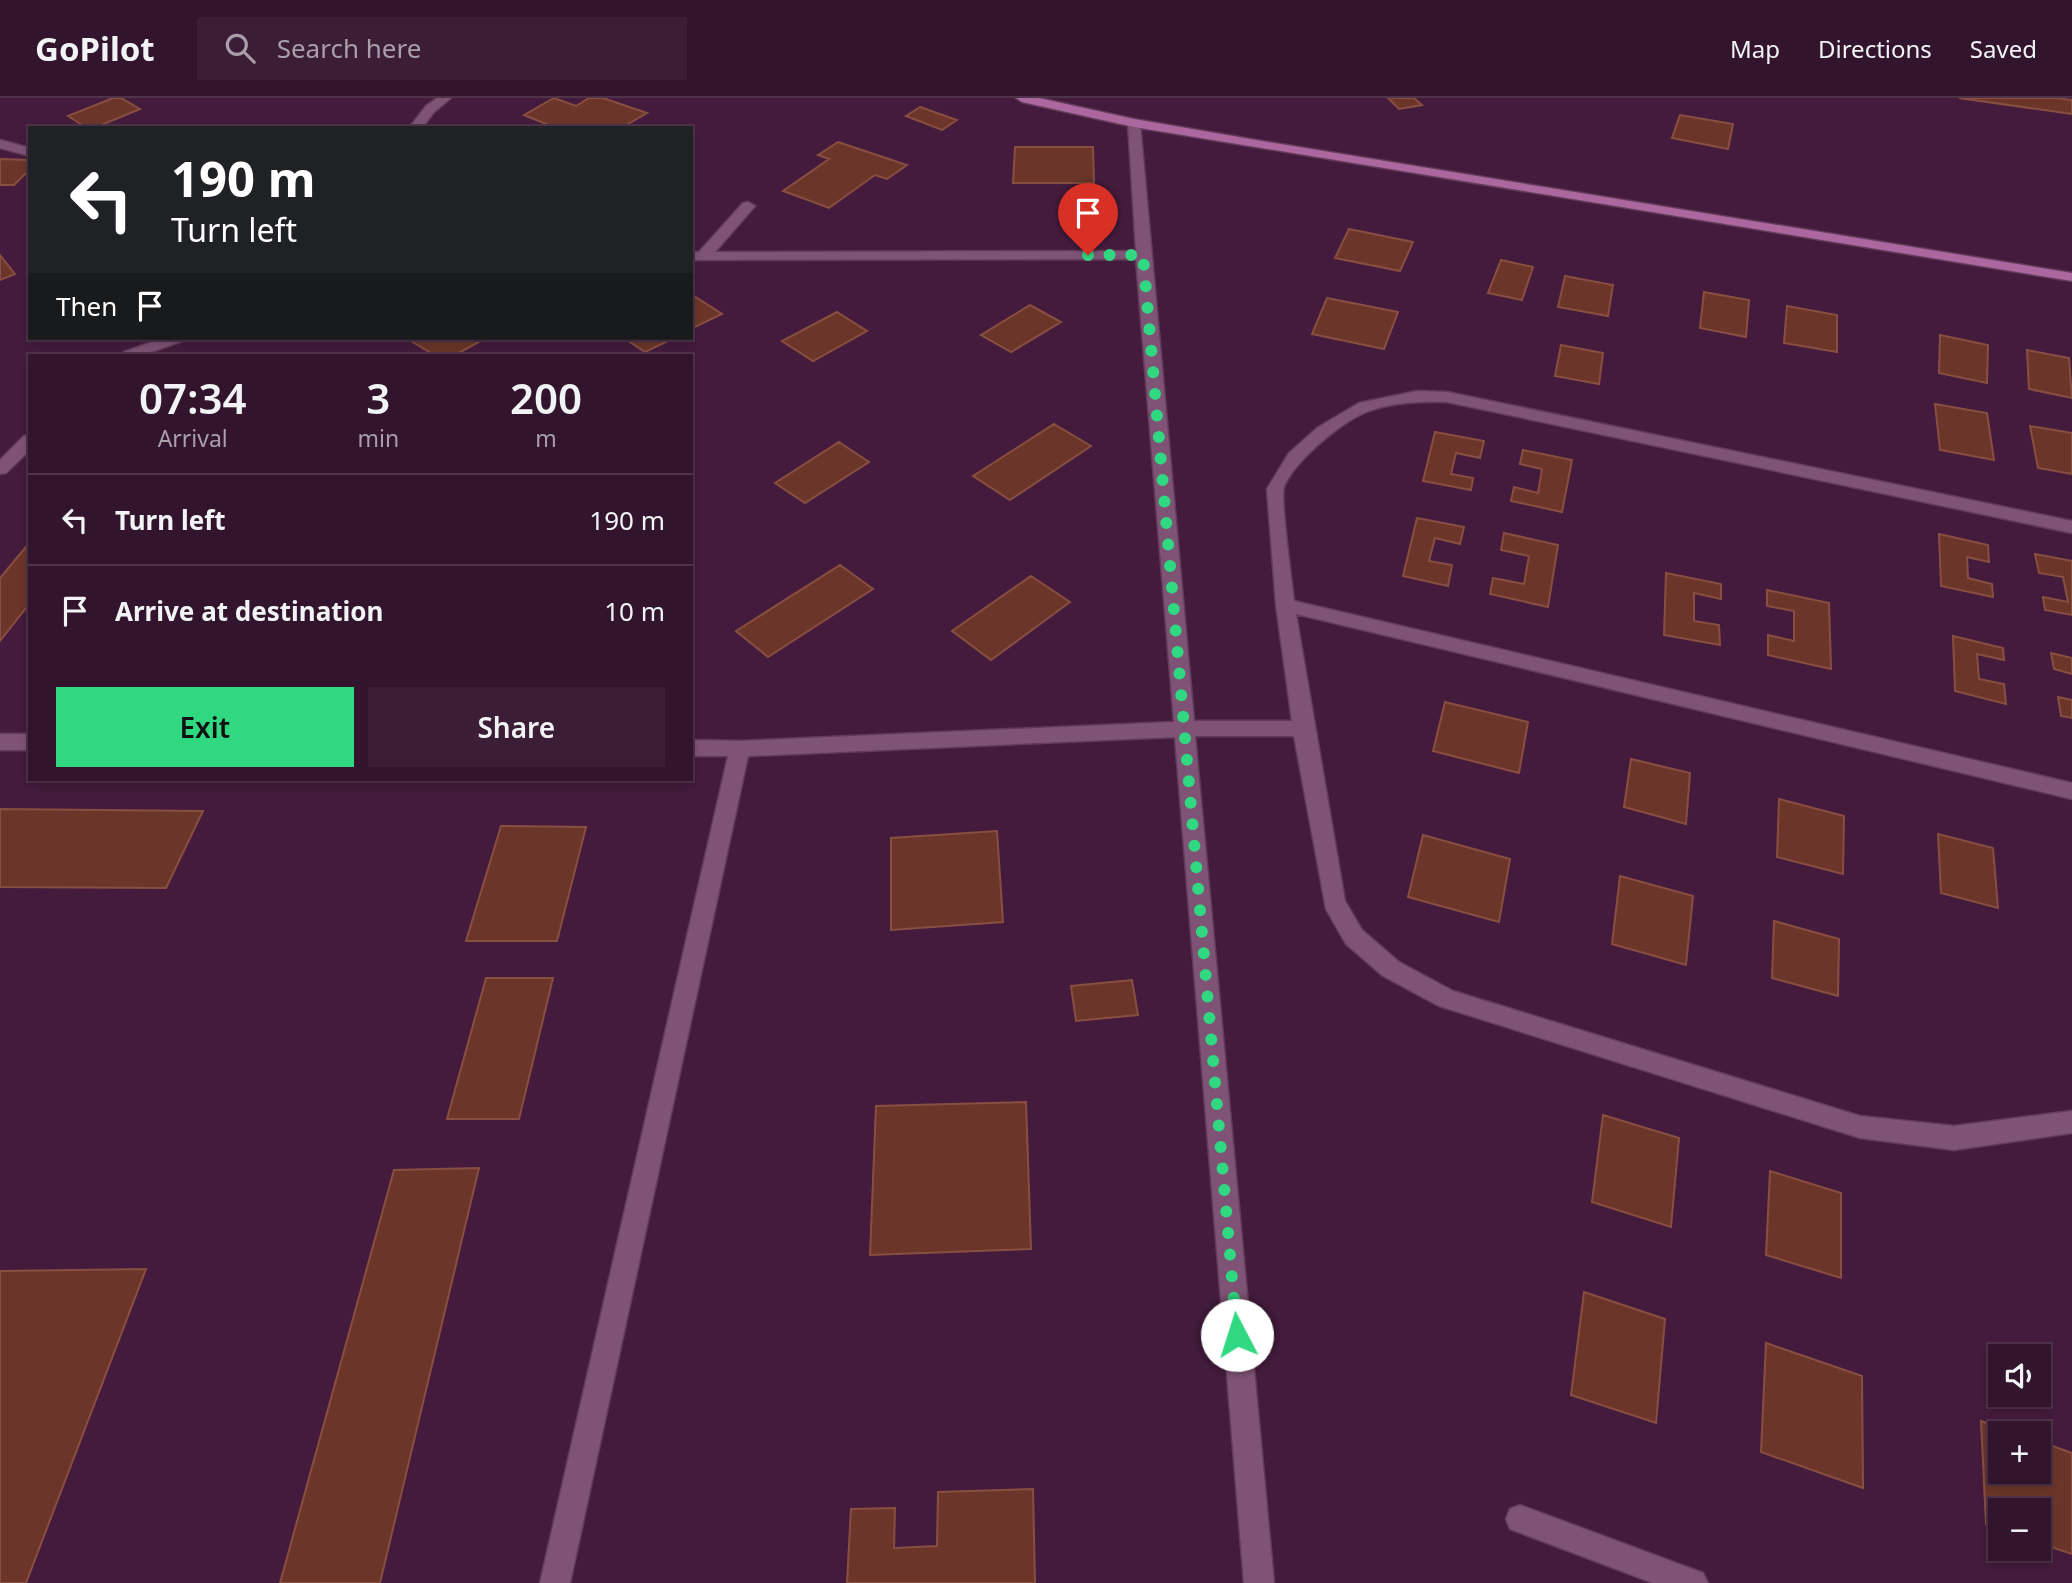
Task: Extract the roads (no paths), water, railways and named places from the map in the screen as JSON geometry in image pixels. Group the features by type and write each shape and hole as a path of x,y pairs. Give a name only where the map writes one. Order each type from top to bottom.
{"street":[{"path":"417,126 430,109 445,98"},
{"path":"1022,98 1134,123 2072,276"},
{"path":"1134,123 1143,255 1259,1583"},
{"path":"0,144 28,151"},
{"path":"697,256 748,206"},
{"path":"697,256 1143,255"},
{"path":"132,354 171,340"},
{"path":"2072,527 1447,397 1417,396 1365,406 1324,432 1295,457 1275,489 1285,605 1303,728 1334,903 1354,937 1391,969 1447,999 1860,1127 1954,1138 2072,1122"},
{"path":"0,469 28,442"},
{"path":"1285,605 2072,792"},
{"path":"693,748 740,749 1184,729 1303,728"},
{"path":"0,742 28,742"},
{"path":"555,1583 740,749"},
{"path":"1520,1519 1693,1583"}]}
